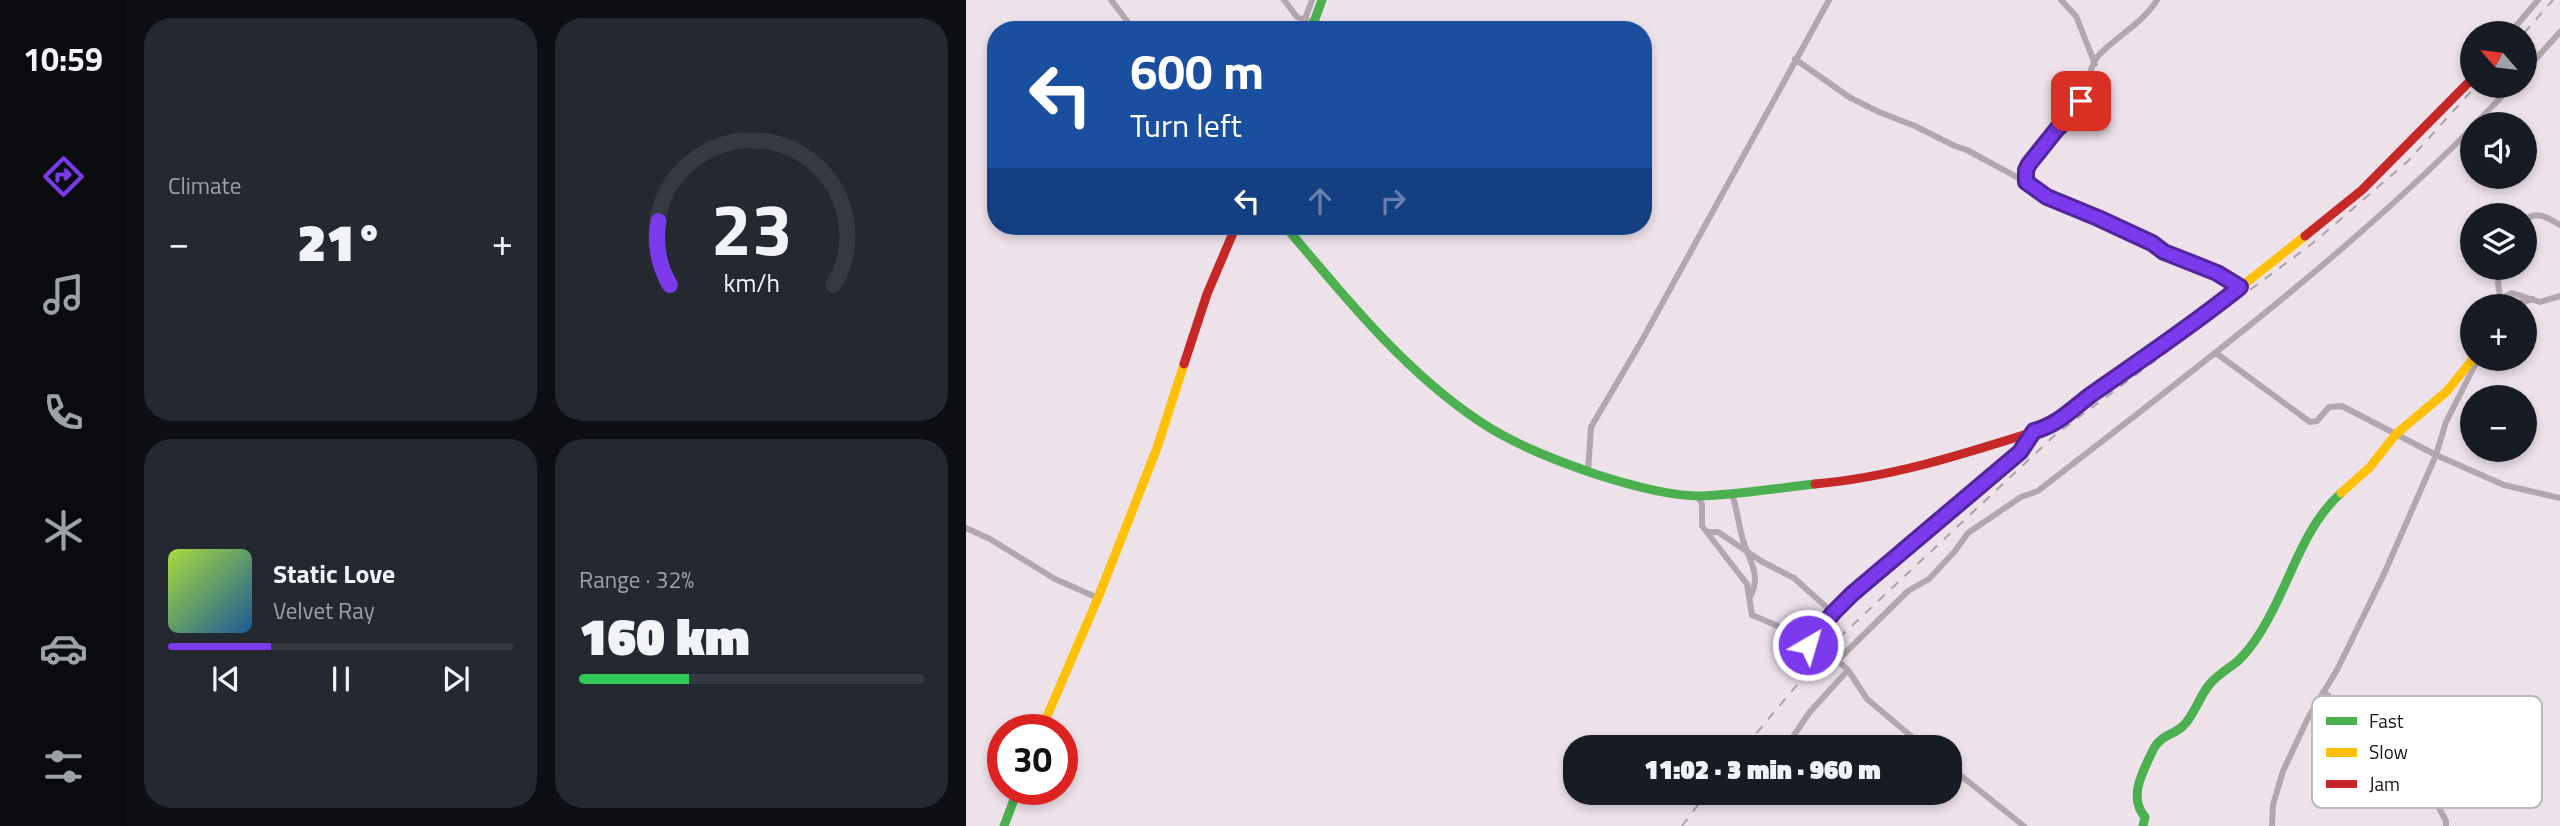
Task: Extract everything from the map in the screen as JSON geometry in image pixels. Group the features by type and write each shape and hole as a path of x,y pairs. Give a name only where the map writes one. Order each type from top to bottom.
{"street":[{"path":"1111,0 1128,21"},
{"path":"1284,0 1297,17 1304,21"},
{"path":"1309,21 1312,0"},
{"path":"1311,21 1322,0"},
{"path":"1588,472 1591,427 1641,342 1829,0"},
{"path":"2061,0 2076,16 2095,64"},
{"path":"2026,182 2029,164 2052,134 2079,106 2097,57 2150,12 2158,0"},
{"path":"2520,21 2538,0"},
{"path":"2538,57 2560,32"},
{"path":"1795,59 1859,102 1967,150 2026,182 2047,197 2152,243 2164,252 2217,273 2240,287"},
{"path":"1293,235 1364,319 1430,383 1479,421 1553,460 1626,484 1697,496 1861,480 1913,469 2046,428 2068,414 2167,343 2362,190 2460,91"},
{"path":"2487,112 2500,98"},
{"path":"1838,660 1908,591 1929,579 1968,533 2021,497 2038,491 2216,354 2378,219 2460,139"},
{"path":"2537,215 2560,225"},
{"path":"1048,714 1098,598 1157,448 1208,294 1232,235"},
{"path":"2537,300 2546,301 2560,296"},
{"path":"2216,354 2306,421 2315,423 2329,407 2346,407 2436,455 2504,485 2560,498"},
{"path":"2143,826 2145,817 2138,809 2136,800 2143,773 2156,745 2166,734 2183,727 2208,686 2249,650 2318,518 2333,498 2370,467 2396,434 2446,392 2464,371"},
{"path":"2321,696 2384,574 2469,371"},
{"path":"1808,643 1833,613 1864,583 2020,452 2034,431"},
{"path":"1732,494 1756,578 1750,597"},
{"path":"1697,496 1702,504 1702,526 1744,579 1752,615 1780,627 1800,642 1817,645 1838,660 1867,699 1910,735"},
{"path":"966,528 990,539 1064,584 1098,598"},
{"path":"1707,532 1718,532 1804,584 1833,613"},
{"path":"1794,735 1809,713 1848,670"},
{"path":"2323,692 2328,696"},
{"path":"2272,826 2273,805 2283,771 2312,714"},
{"path":"1962,777 2024,826"},
{"path":"1004,826 1012,805"},
{"path":"2438,808 2446,826"}],"railway":[{"path":"2535,21 2553,0"},
{"path":"1755,735 1826,650 2055,435 2313,243 2408,161 2465,98"},
{"path":"1682,826 1698,805"}],"traffic: fast":[{"path":"1314,21 1322,0"},
{"path":"1293,235 1376,331 1425,379 1479,421 1521,445 1595,474 1674,494 1699,496 1742,493 1815,484"},
{"path":"2143,826 2145,817 2137,800 2137,792 2154,748 2161,740 2183,726 2209,685 2238,661 2254,642 2269,618 2304,543 2327,508 2341,493"},
{"path":"1004,826 1012,805"}],"traffic: slow":[{"path":"2064,416 2218,305 2305,236"},
{"path":"1048,714 1098,598 1157,448 1184,364"},
{"path":"2341,493 2370,467 2396,434 2446,392 2463,371"}],"traffic: jam":[{"path":"2305,236 2362,190 2460,91"},
{"path":"1184,364 1207,294 1232,235"},
{"path":"1815,484 1903,470 2046,428 2064,416"}],"route":[{"path":"1808,645 1852,594 2020,452 2034,431 2046,428 2068,414 2240,287 2194,262 2164,252 2152,243 2047,197 2026,182 2029,164 2048,138 2077,110 2081,101"}]}
